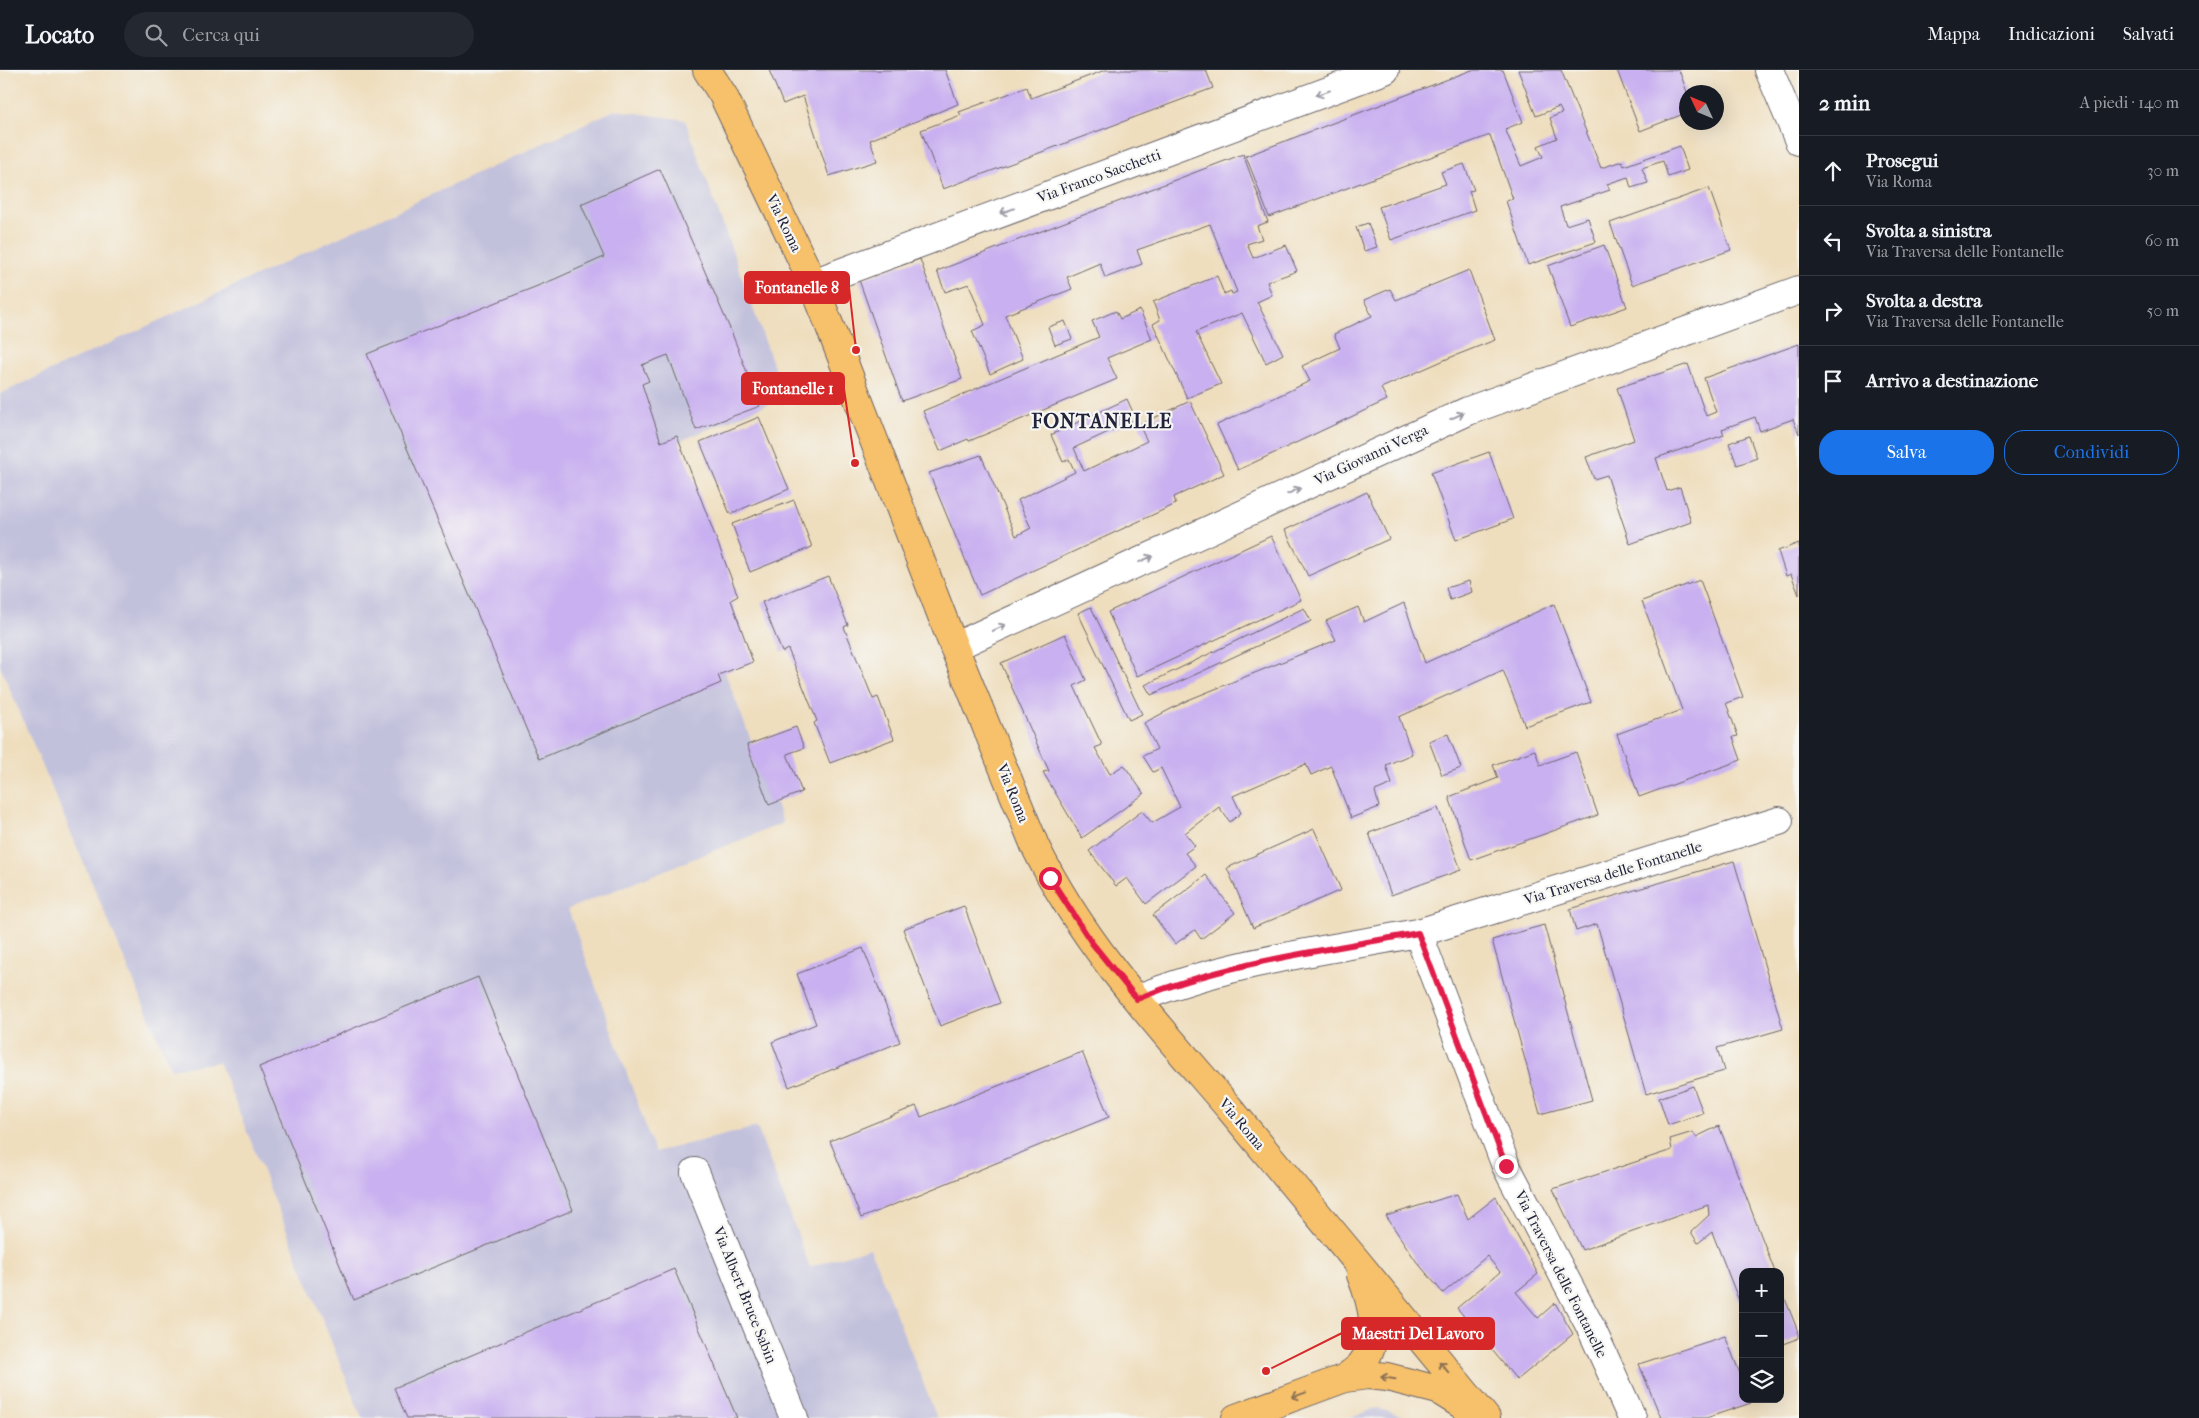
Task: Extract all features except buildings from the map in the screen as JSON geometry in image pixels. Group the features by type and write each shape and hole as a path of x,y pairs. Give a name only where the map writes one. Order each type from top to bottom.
{"main road":[{"name":"Via Roma","path":"707,70 724,95 813,283 954,647 1031,837 1050,878 1092,943 1137,999 1486,1418"},
{"path":"1345,1378 1360,1366 1369,1351 1374,1333 1372,1310 1352,1255"},
{"path":"1236,1418 1345,1378 1368,1375 1387,1377 1438,1390 1463,1405 1479,1418"}],"street":[{"name":"Via Franco Sacchetti","path":"813,283 1385,70"},
{"path":"1769,70 1799,141"},
{"name":"Via Giovanni Verga","path":"954,647 1468,411 1799,290"},
{"name":"Via Traversa delle Fontanelle","path":"1137,999 1224,969 1418,933 1779,821"},
{"name":"Via Traversa delle Fontanelle","path":"1418,933 1506,1166 1591,1328 1632,1418"},
{"name":"Via Albert Bruce Sabin","path":"695,1172 794,1418"}],"shaded area":[{"path":"615,110 685,120 785,397 642,457 783,823 568,909 655,1152 757,1127 810,1267 870,1248 937,1418 362,1418 219,1062 171,1069 0,666 0,394"},
{"path":"1377,1408 1409,1418 1347,1418"}],"place":[{"name":"Fontanelle 8","path":"856,350"},
{"name":"Fontanelle 1","path":"855,463"},
{"name":"Maestri Del Lavoro","path":"1266,1371"}],"district":[{"name":"FONTANELLE","path":"1102,421"}],"route":[{"path":"1050,878 1092,943 1137,999 1224,969 1418,933 1506,1166"}]}
